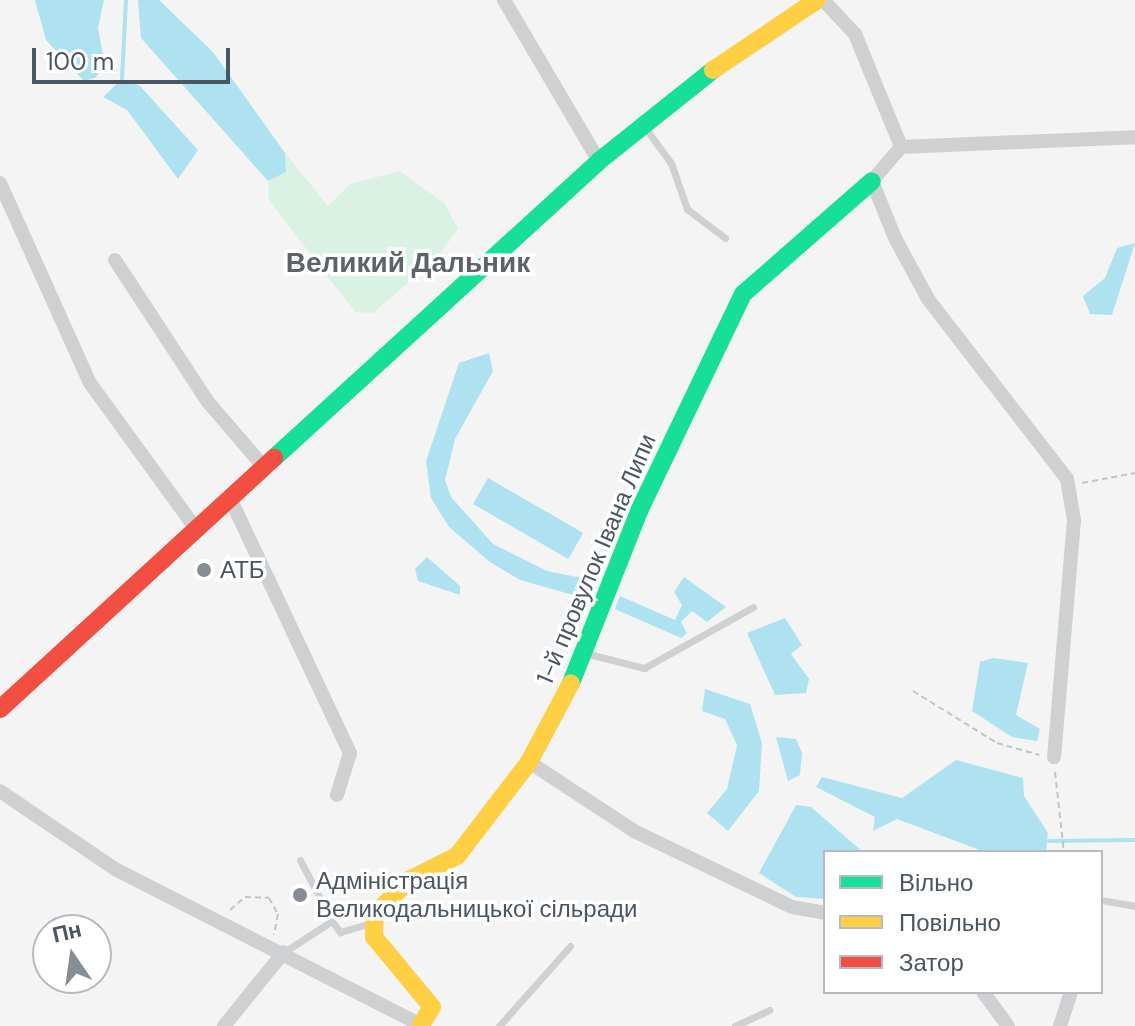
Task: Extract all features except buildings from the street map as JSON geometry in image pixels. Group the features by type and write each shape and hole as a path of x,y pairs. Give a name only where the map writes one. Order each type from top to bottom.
{"main road":[{"path":"0,709 599,161 642,124 817,0"},
{"name":"1-й провулок Івана Липи","path":"371,923 409,880 457,856 529,762 587,653 639,511 743,294 872,181"},
{"path":"371,923 432,1007 422,1025"}],"street":[{"path":"504,0 599,161"},
{"path":"823,0 855,34 901,147 1135,137"},
{"name":"1-й провулок Івана Липи","path":"872,181 901,147"},
{"path":"872,181 928,299 1067,479 1074,520 1054,757"},
{"path":"0,183 90,383 196,529"},
{"path":"115,260 201,392 264,467"},
{"path":"230,498 350,753 337,795"},
{"path":"529,762 634,831 792,907 823,913"},
{"path":"0,791 93,857 269,944 422,1025"},
{"path":"224,1026 284,952"},
{"path":"984,994 1008,1026"},
{"path":"1060,1026 1070,994"}],"lane":[{"path":"642,124 671,163 687,209 725,238"},
{"path":"587,653 644,668 753,607"},
{"path":"300,860 340,932 371,923"},
{"path":"1103,900 1135,906"},
{"path":"284,952 332,921"},
{"path":"499,1026 570,946"},
{"path":"735,1026 769,1010"}],"path":[{"path":"1067,479 1107,483 1135,473"},
{"path":"913,691 997,743 1054,757 1064,850"},
{"path":"223,921 240,899 269,898 279,920 269,944"}],"green space":[{"path":"285,153 328,206 350,184 400,171 445,204 458,229 435,260 373,313 355,312 269,200 268,181 286,172"}],"water":[{"path":"35,0 104,0 98,28 105,66 95,78 84,81 46,40"},
{"path":"138,0 159,0 213,52 285,153 286,172 268,181 141,38"},
{"path":"122,79 140,86 198,150 178,179 127,110 103,97"},
{"path":"1135,243 1112,315 1090,314 1083,296 1105,278 1117,248"},
{"path":"489,353 493,371 455,439 445,480 451,497 493,544 547,571 592,580 594,591 584,598 520,580 490,562 449,527 431,498 426,461 459,363"},
{"path":"488,478 583,533 568,559 473,504"},
{"path":"427,557 460,586 460,595 418,581 415,569"},
{"path":"684,577 726,607 707,622 692,611 681,622 687,633 681,638 615,609 620,596 675,620 682,605 674,592"},
{"path":"785,618 802,645 791,654 809,679 806,693 775,695 747,633"},
{"path":"993,658 1028,663 1016,715 1040,729 1037,741 1012,737 972,711 980,662"},
{"path":"705,689 750,704 762,743 759,791 728,831 707,813 727,789 737,745 725,719 702,711"},
{"path":"776,737 796,739 802,753 800,775 788,781"},
{"path":"956,760 1023,778 1024,796 1048,833 1046,850 980,850 897,819 873,831 875,817 816,787 822,777 902,798"},
{"path":"796,805 811,807 861,850 823,850 823,899 796,897 759,873"}],"waterway":[{"path":"122,79 126,0"},
{"path":"1049,841 1135,840"}],"traffic: fast":[{"path":"274,458 599,161 713,70"},
{"path":"571,683 639,511 743,294 872,181"}],"traffic: slow":[{"path":"713,70 817,0"},
{"path":"421,1025 432,1007 374,937 375,914 409,880 457,856 529,762 571,683"}],"traffic: jam":[{"path":"0,709 274,458"}],"place":[{"name":"АТБ","path":"204,570"},
{"name":"Адміністрація Великодальницької сільради","path":"300,895"}],"district":[{"name":"Великий Дальник","path":"408,263"}]}
